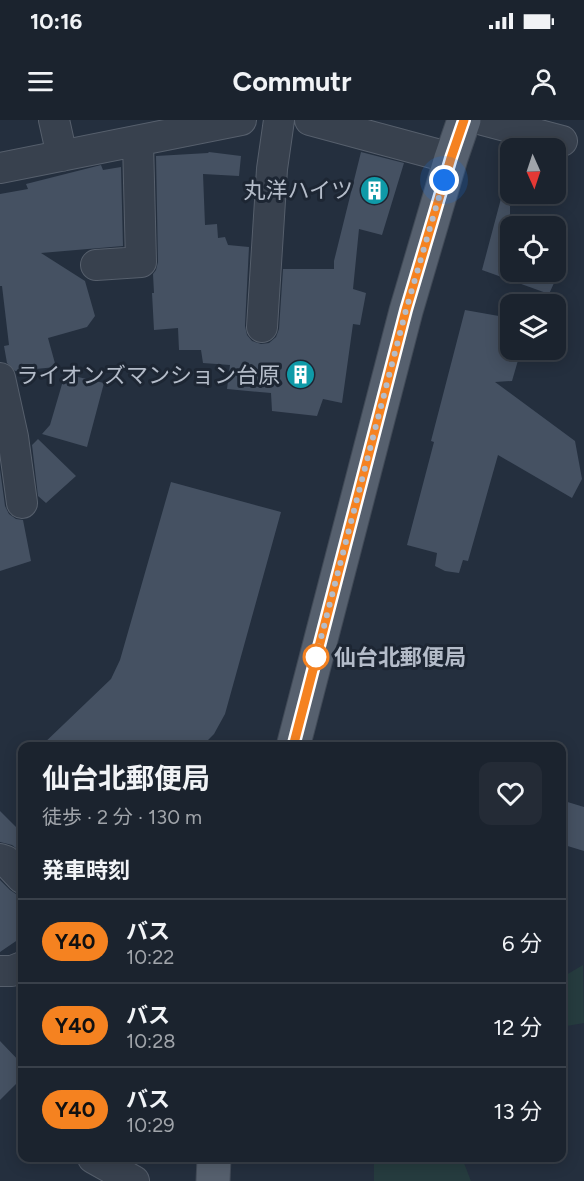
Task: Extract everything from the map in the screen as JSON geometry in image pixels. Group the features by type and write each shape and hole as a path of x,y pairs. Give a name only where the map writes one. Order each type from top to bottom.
{"main road":[{"path":"294,742 406,310 464,120"},
{"path":"213,1181 214,1162"}],"street":[{"path":"54,120 62,156"},
{"path":"0,168 138,141 172,127 241,120"},
{"path":"262,327 272,169 279,120"},
{"path":"310,120 451,158"},
{"path":"483,120 551,138"},
{"path":"96,265 141,262 138,141"},
{"path":"0,378 6,438 22,503"},
{"path":"0,859 6,861 18,874"},
{"path":"0,971 18,969"},
{"path":"100,1162 134,1181"}],"green space":[{"path":"583,965 584,1023 566,1026 566,975"},
{"path":"374,1162 464,1162 471,1181 374,1181"}],"building":[{"path":"209,152 241,156 239,176 203,174 205,225 217,224 218,238 225,237 228,245 249,247 245,326 247,335 252,341 261,344 269,343 276,337 279,329 283,269 334,269 361,152 404,163 382,235 359,229 353,289 366,293 360,325 353,324 342,403 323,399 317,416 272,411 271,393 227,389 230,365 203,363 201,350 179,350 178,328 154,330 153,274 158,262 156,156"},
{"path":"101,165 103,170 121,167 123,246 41,253 85,281 95,316 87,327 48,338 56,367 15,371 7,363 4,346 9,345 2,286 0,286 0,194 28,189 26,184"},
{"path":"500,202 510,204 510,216 500,216 500,276 482,270"},
{"path":"516,282 554,282 549,294"},
{"path":"465,310 500,316 500,360 518,360 512,381 495,382 575,441 582,479 572,498 498,455 468,561 463,560 459,573 445,571 435,566 437,553 407,545 434,442 431,441"},
{"path":"65,374 104,383 87,447 42,434 50,425"},
{"path":"38,439 76,476 46,503 38,496 32,445"},
{"path":"0,469 5,506 9,514 16,519 23,520 31,561 0,571"},
{"path":"171,482 281,512 225,714 214,734 206,742 45,742 111,679 120,660"},
{"path":"566,802 584,807 584,851 566,846"},
{"path":"0,811 18,829 18,850 12,845 0,842"},
{"path":"0,880 18,894 18,940 0,952"},
{"path":"0,1041 18,1060 18,1082 0,1100"}],"bus line":[{"name":"Y40","path":"294,742 406,310 464,120"}],"place":[{"name":"丸洋ハイツ","path":"374,190"},
{"name":"ライオンズマンション台原","path":"301,375"},
{"name":"仙台北郵便局","path":"316,657"}],"route":[{"path":"316,657 406,310 444,180"}]}
